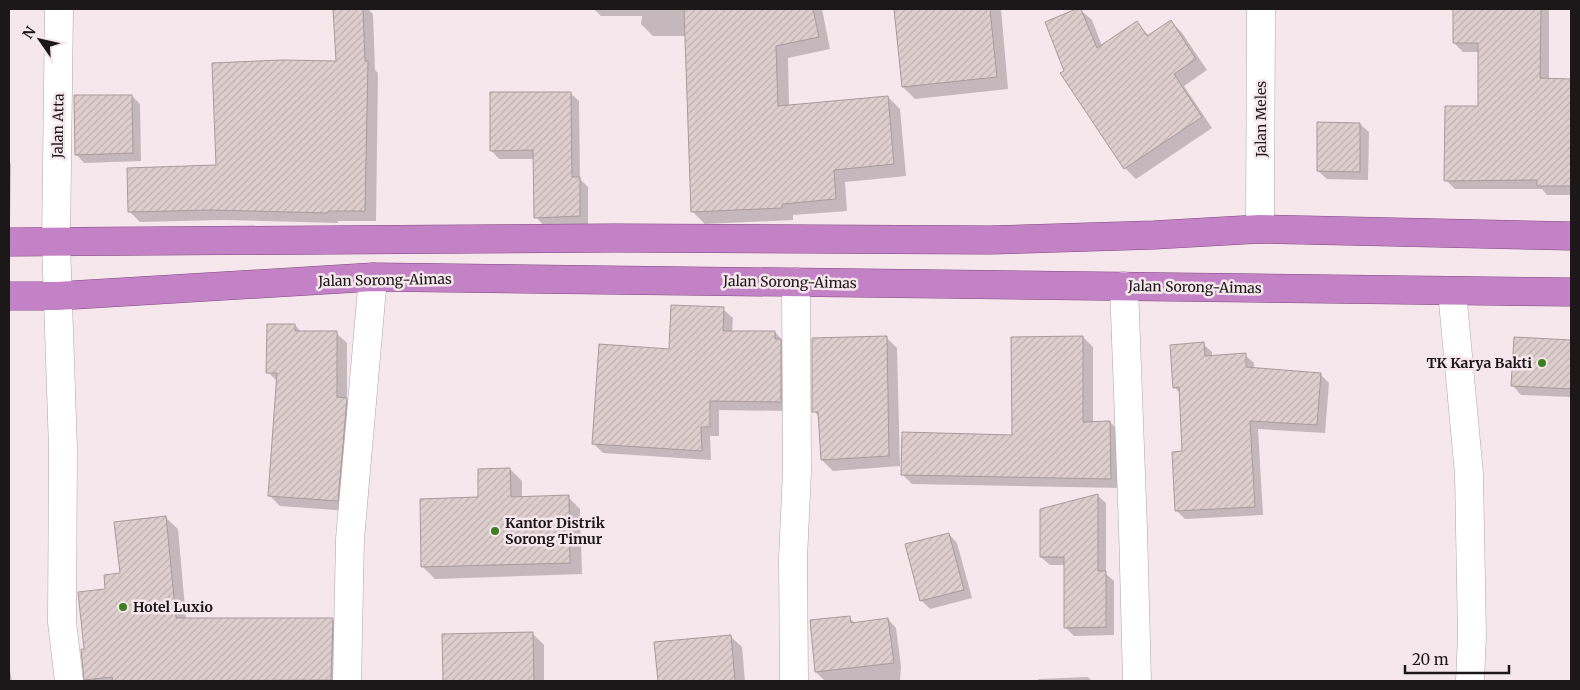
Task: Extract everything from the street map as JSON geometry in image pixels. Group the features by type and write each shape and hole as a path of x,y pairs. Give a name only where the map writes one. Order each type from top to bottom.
{"highway":[{"path":"9,242 605,238 990,240 1154,235 1260,229 1571,236"},
{"name":"Jalan Sorong-Aimas","path":"9,296 57,296 373,277 1571,292"}],"street":[{"name":"Jalan Atta","path":"59,9 56,242 63,449 62,622 69,681"},
{"name":"Jalan Meles","path":"1260,229 1261,9"},
{"path":"347,681 350,540 373,277"},
{"path":"794,681 793,558 797,471 796,282"},
{"path":"1124,286 1137,681"},
{"path":"1452,291 1469,474 1472,636 1470,681"}],"building":[{"path":"333,9 363,9 365,61 368,61 365,211 328,211 328,213 212,210 128,212 127,168 216,165 212,63 282,60 336,61"},
{"path":"684,9 813,9 819,37 776,46 778,106 888,96 894,164 834,170 836,199 782,204 782,208 691,212"},
{"path":"894,9 990,9 997,77 902,87"},
{"path":"1076,9 1081,9 1097,48 1137,21 1147,36 1171,20 1196,59 1174,74 1202,117 1124,169 1060,73 1064,71 1045,22"},
{"path":"1453,9 1541,9 1540,78 1571,79 1571,186 1537,186 1537,180 1444,181 1445,106 1478,106 1478,43 1453,43"},
{"path":"490,92 571,92 572,177 580,177 580,216 534,218 533,150 490,151"},
{"path":"74,95 132,95 133,153 75,155"},
{"path":"1317,122 1360,123 1360,172 1317,171"},
{"path":"671,305 724,307 723,331 775,331 775,339 781,339 781,402 710,401 710,427 701,427 702,451 592,444 599,344 669,349"},
{"path":"267,324 295,324 295,331 337,331 337,397 347,398 338,501 268,496 277,373 266,373"},
{"path":"887,336 889,456 821,460 818,412 812,412 812,338"},
{"path":"1083,336 1083,422 1110,421 1111,479 901,475 902,432 1012,435 1011,337"},
{"name":"TK Karya Bakti","path":"1514,337 1571,340 1571,389 1511,386"},
{"path":"1204,342 1205,356 1246,353 1246,367 1321,373 1317,425 1250,421 1255,507 1175,511 1172,452 1182,451 1179,387 1173,388 1170,345"},
{"name":"Kantor Distrik Sorong Timur","path":"510,468 511,497 569,495 570,563 421,567 420,499 478,497 478,469"},
{"path":"1098,494 1098,571 1106,571 1106,627 1064,628 1064,557 1040,557 1040,509"},
{"path":"166,516 176,618 333,618 331,680 113,681 112,677 84,680 81,649 84,649 78,592 105,589 104,575 120,573 114,522"},
{"path":"949,533 964,590 920,601 905,544"},
{"path":"850,616 851,623 888,618 894,663 815,672 810,620"},
{"path":"533,632 534,681 443,681 442,634"},
{"path":"731,635 735,681 658,681 654,642"}],"place":[{"name":"TK Karya Bakti","path":"1542,363"},
{"name":"Kantor Distrik Sorong Timur","path":"495,531"},
{"name":"Hotel Luxio","path":"123,607"}]}
